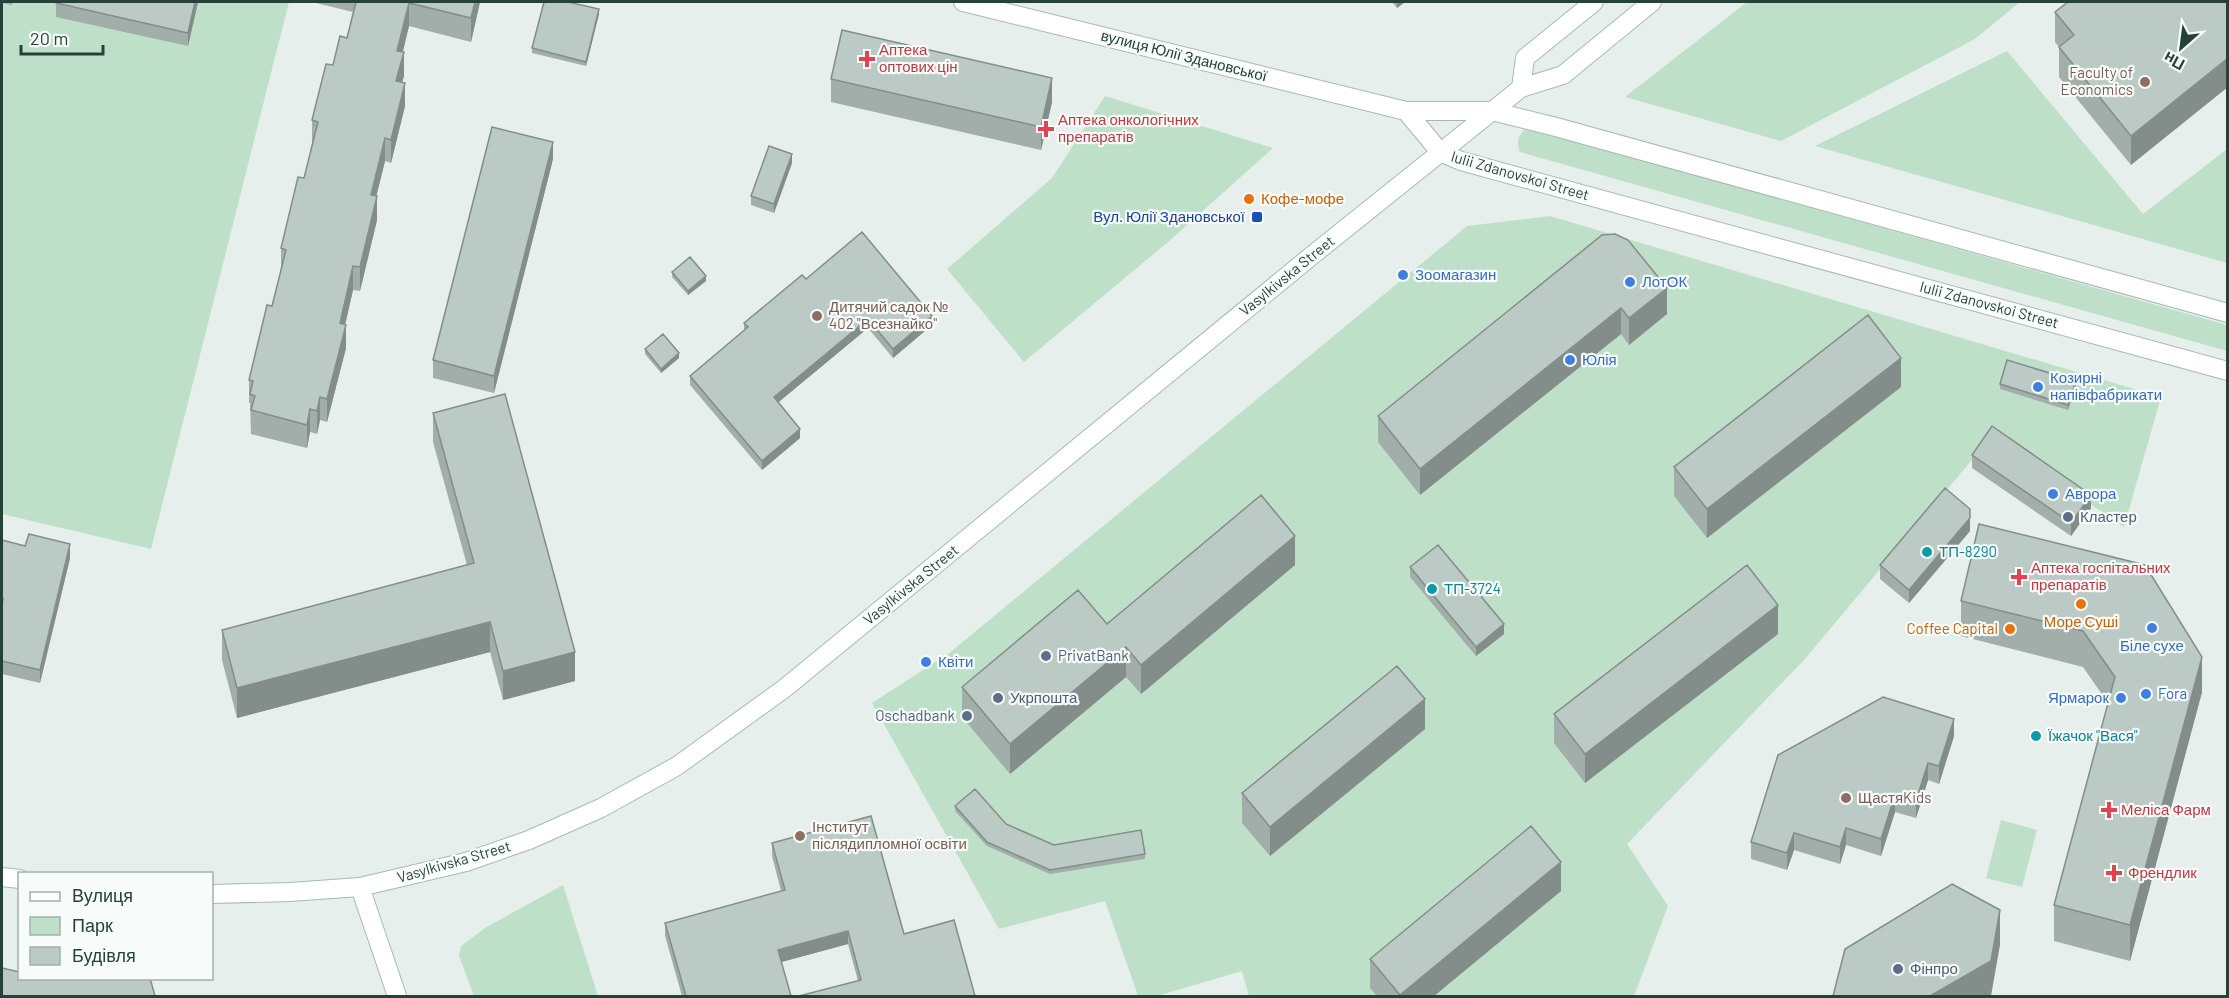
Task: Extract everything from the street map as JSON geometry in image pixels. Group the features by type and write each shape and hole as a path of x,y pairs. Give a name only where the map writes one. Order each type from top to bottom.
{"street":[{"name":"вулиця Юлії Здановської","path":"963,2 1406,111"},
{"path":"1521,88 1525,58 1594,2"},
{"name":"Vasylkivska Street","path":"213,894 360,887 466,862 529,840 601,808 677,766 785,688 1521,88 1563,75 1652,2"},
{"path":"1406,111 1492,111 2228,313"},
{"name":"Iulii Zdanovskoi Street","path":"1406,111 1440,152 1461,161 2228,371"},
{"path":"2,877 18,879"},
{"path":"360,887 397,996"}],"green space":[{"path":"2,2 289,2 151,549 2,514"},
{"path":"1747,2 2020,2 1975,39 1781,141 1625,97"},
{"path":"2007,51 2143,214 2227,149 2227,263 1815,146"},
{"path":"1105,96 1273,148 1168,242 1024,362 947,269 1052,178"},
{"path":"1533,129 2227,325 2227,351 1520,152 1518,140 1520,135 1524,130"},
{"path":"1550,216 2161,397 2124,527 1991,437 1804,660 1627,844 1668,906 1634,996 1249,996 1242,971 1157,996 1138,996 1105,901 999,929 872,703 948,654 1467,226"},
{"path":"2001,820 2037,830 2022,887 1986,878"},
{"path":"563,885 598,996 474,996 459,956 461,946 485,928"}],"building":[{"path":"56,2 195,2 188,33"},
{"path":"356,2 475,2 471,18 409,3 397,51 404,52 396,81 405,83 391,140 385,138 371,195 377,196 360,267 353,266 340,323 346,325 327,399 320,397 317,411 310,409 307,425 251,410 255,396 250,394 253,381 249,380 267,305 272,306 286,250 281,248 298,177 304,178 318,122 312,120 326,64 333,65 340,36 347,38"},
{"path":"544,2 568,2 599,9 586,62 532,48"},
{"name":"Faculty of Economics","path":"2068,2 2228,2 2228,58 2131,136 2059,47 2074,35 2055,12"},
{"path":"842,30 1052,78 1041,127 831,79"},
{"path":"492,127 553,142 494,376 433,360"},
{"path":"769,146 792,154 774,204 751,196"},
{"path":"862,232 932,316 893,349 868,319 774,397 800,429 762,461 690,376 748,327 744,323 802,275 806,279"},
{"path":"1615,234 1628,240 1667,288 1629,318 1621,308 1420,469 1378,416 1602,235"},
{"path":"690,257 706,276 688,291 672,272"},
{"path":"1868,315 1901,358 1707,509 1674,467"},
{"path":"663,334 679,353 661,369 645,349"},
{"name":"Козирні напівфабрикати","path":"2007,360 2076,381 2068,405 2000,384"},
{"path":"505,394 575,652 503,671 490,622 237,688 222,630 474,563 433,413"},
{"path":"1992,426 2091,495 2071,523 1972,455"},
{"name":"ТП-8290","path":"1945,488 1970,509 1970,518 1909,590 1880,565"},
{"path":"1261,495 1295,536 1141,665 1126,647 1010,744 962,687 1078,590 1107,624"},
{"path":"1979,524 2145,565 2202,657 2130,925 2054,905 2115,677 2083,631 1961,601"},
{"path":"29,534 70,544 40,670 2,661 2,540 25,546"},
{"path":"1438,545 1504,624 1476,647 1410,567"},
{"path":"1747,565 1778,605 1585,754 1554,714"},
{"path":"1397,666 1425,699 1270,827 1242,793"},
{"name":"ЩастяKids","path":"1883,697 1954,719 1939,766 1928,763 1916,801 1895,795 1881,839 1846,828 1840,847 1794,833 1787,853 1751,842 1778,755"},
{"path":"975,789 1006,824 1054,845 1141,830 1145,854 1050,870 987,842 955,806"},
{"path":"871,816 904,934 954,920 975,996 799,996 861,980 848,931 778,950 791,996 686,996 665,923 785,890 772,843"},
{"path":"1531,826 1561,862 1400,995 1370,959"},
{"path":"1952,884 2000,910 1991,961 1930,996 1833,996 1845,949"},
{"path":"2,968 18,972 18,980 151,980 155,996 2,996"}],"place":[{"name":"Аптека оптових цін","path":"867,59"},
{"name":"Faculty of Economics","path":"2145,82"},
{"name":"Аптека онкологічних препаратів","path":"1046,129"},
{"name":"Кофе-мофе","path":"1249,199"},
{"name":"Вул. Юлії Здановської","path":"1257,217"},
{"name":"Зоомагазин","path":"1403,275"},
{"name":"ЛотОК","path":"1630,282"},
{"name":"Дитячий садок № 402 \"Всезнайко\"","path":"817,316"},
{"name":"Юлія","path":"1570,360"},
{"name":"Козирні напівфабрикати","path":"2038,387"},
{"name":"Аврора","path":"2053,494"},
{"name":"Кластер","path":"2068,517"},
{"name":"ТП-8290","path":"1927,552"},
{"name":"Аптека госпітальних препаратів","path":"2019,577"},
{"name":"ТП-3724","path":"1432,589"},
{"name":"Море Суші","path":"2081,604"},
{"name":"Біле сухе","path":"2152,628"},
{"name":"Coffee Capital","path":"2010,629"},
{"name":"PrivatBank","path":"1046,656"},
{"name":"Квіти","path":"926,662"},
{"name":"Fora","path":"2146,694"},
{"name":"Укрпошта","path":"998,698"},
{"name":"Ярмарок","path":"2121,698"},
{"name":"Oschadbank","path":"967,716"},
{"name":"Їжачок \"Вася\"","path":"2036,736"},
{"name":"ЩастяKids","path":"1846,798"},
{"name":"Меліса Фарм","path":"2109,810"},
{"name":"Інститут післядипломної освіти","path":"800,836"},
{"name":"Френдлик","path":"2114,873"},
{"name":"Фінпро","path":"1898,969"}]}
